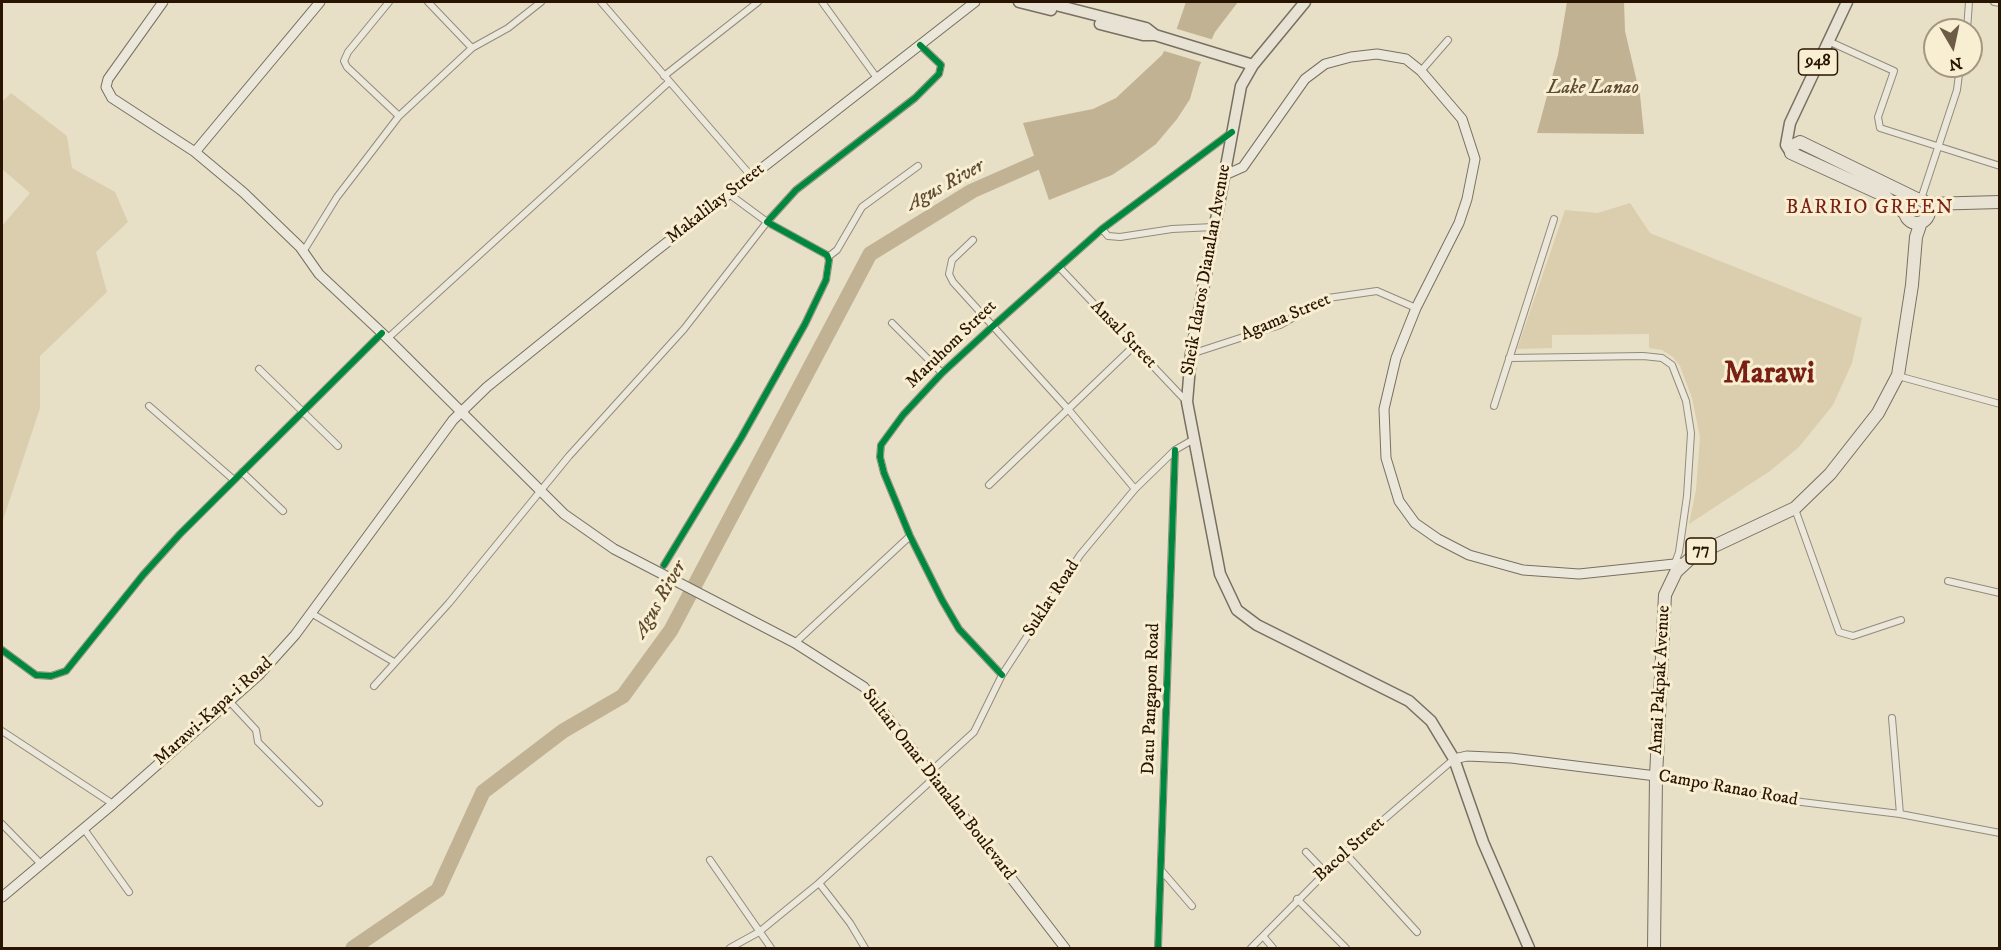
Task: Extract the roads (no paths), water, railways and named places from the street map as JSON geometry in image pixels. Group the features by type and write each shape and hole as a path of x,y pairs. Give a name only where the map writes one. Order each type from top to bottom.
{"highway":[{"path":"1791,153 1794,145 1800,142 1923,208"},
{"name":"77","path":"1791,153 1883,195 1913,222 1923,208"},
{"path":"1907,216 1908,204 1923,208 1948,203 2000,201"},
{"name":"Amai Pakpak Avenue","path":"1653,948 1656,776 1663,602 1679,563 1700,551 1795,508 1830,474 1878,413 1898,375 1912,285 1916,237 1923,208"},
{"name":"Amai Pakpak Avenue","path":"1907,216 1916,237"}],"main road":[{"name":"Sultan Omar Dianalan Boulevard","path":"163,2 108,79 106,87 112,98 195,152 244,193 303,252 313,267 385,335 564,514 596,538 664,569 728,608 795,643 864,687 1065,948"},
{"path":"195,152 320,2"},
{"name":"Makalilay Street","path":"460,412 487,387 729,194 975,2"},
{"path":"1019,2 1143,35 1159,36 1252,65"},
{"path":"1044,2 1146,28 1159,36"},
{"name":"Sheik Idaros Dianalan Avenue","path":"1305,2 1252,65 1241,86 1191,354 1187,402 1220,574 1237,610 1257,625 1409,701 1431,721 1454,759 1483,842 1529,948"},
{"name":"948","path":"1790,123 1847,2"},
{"path":"1225,175 1243,167 1305,79 1325,64 1350,57 1377,54 1406,59 1421,71 1462,119 1475,159 1467,200 1459,223 1416,308 1396,358 1384,409 1386,458 1399,501 1415,523 1469,555 1523,570 1579,574 1679,563"},
{"path":"1790,123 1800,142"},
{"path":"1790,123 1786,145 1791,153"},
{"name":"Marawi-Kapa-i Road","path":"2,897 230,702 274,658 311,613 460,412"},
{"name":"Campo Ranao Road","path":"1454,759 1467,756 1511,758 1656,776"}],"street":[{"path":"389,2 348,52 344,62 399,116"},
{"path":"428,2 472,48"},
{"path":"303,252 337,197 399,116 472,48 508,28 541,2"},
{"path":"601,2 752,177"},
{"path":"664,76 758,2"},
{"path":"822,2 877,78"},
{"path":"1967,18 1968,2"},
{"path":"1994,2 2000,3"},
{"path":"1421,71 1448,40"},
{"path":"1828,41 1894,71 1878,117 1880,128 1937,144 2000,166"},
{"path":"374,686 449,603 574,450 684,329 767,222 796,190 930,85 941,71 941,65 920,45"},
{"path":"1923,208 1937,144 1957,90 1958,78"},
{"path":"2,650 36,675 51,676 66,671 143,575 301,412 669,82"},
{"name":"Maruhom Street","path":"1002,675 959,629 910,536 884,473 880,452 885,439 903,415 942,373 1059,267 1102,229 1232,132"},
{"path":"664,569 805,324 826,280 828,257 837,250 862,207 918,166"},
{"path":"729,194 767,222 828,257"},
{"path":"1494,406 1554,219"},
{"path":"1102,229 1108,236 1120,237 1172,229 1213,227"},
{"path":"973,240 952,260 949,274 953,282 1068,409 1135,489"},
{"name":"Ansal Street","path":"1059,267 1187,402"},
{"name":"Agama Street","path":"1191,354 1280,325 1328,298 1377,291 1416,308"},
{"path":"892,323 942,373"},
{"path":"989,485 1134,346"},
{"path":"1509,357 1643,356 1662,358 1672,365 1686,400 1691,433 1687,496 1679,563"},
{"path":"259,369 338,446"},
{"path":"1898,375 2000,404"},
{"path":"149,406 234,480"},
{"name":"Suklat Road","path":"730,948 759,932 819,883 974,732 1002,675 1080,555 1135,489 1176,450 1194,439"},
{"name":"Datu Pangapon Road","path":"1158,948 1176,450"},
{"path":"242,472 283,511"},
{"path":"1795,508 1839,632 1853,636 1901,620"},
{"path":"795,643 910,536"},
{"path":"1947,581 2000,593"},
{"path":"311,613 394,662"},
{"path":"230,702 256,730 258,742 319,803"},
{"path":"1892,718 1900,814"},
{"path":"2,731 113,804"},
{"name":"Bacol Street","path":"1251,948 1345,853 1454,759"},
{"name":"Campo Ranao Road","path":"1656,776 1777,799 1900,814 2000,833"},
{"path":"2,824 41,864"},
{"path":"84,829 129,892"},
{"path":"1306,852 1325,872"},
{"path":"1345,853 1417,932"},
{"path":"710,860 771,948"},
{"path":"1161,870 1192,906"},
{"path":"819,883 850,923 865,948"},
{"path":"1297,899 1346,948"},
{"path":"1263,936 1273,948"}],"water":[{"path":"1186,2 1238,2 1215,32 1199,67 1190,99 1177,119 1156,144 1112,175 1049,200 1023,123 1093,109 1116,98 1162,55 1177,28"},
{"name":"Lake Lanao","path":"1567,2 1624,2 1625,31 1640,95 1644,134 1537,133 1558,55"}],"waterway":[{"name":"Agus River","path":"353,948 438,890 483,792 563,731 623,696 671,630 870,254 972,191 1056,154"}],"district":[{"name":"BARRIO GREEN","path":"1870,209"},
{"name":"Marawi","path":"1769,376"}]}
